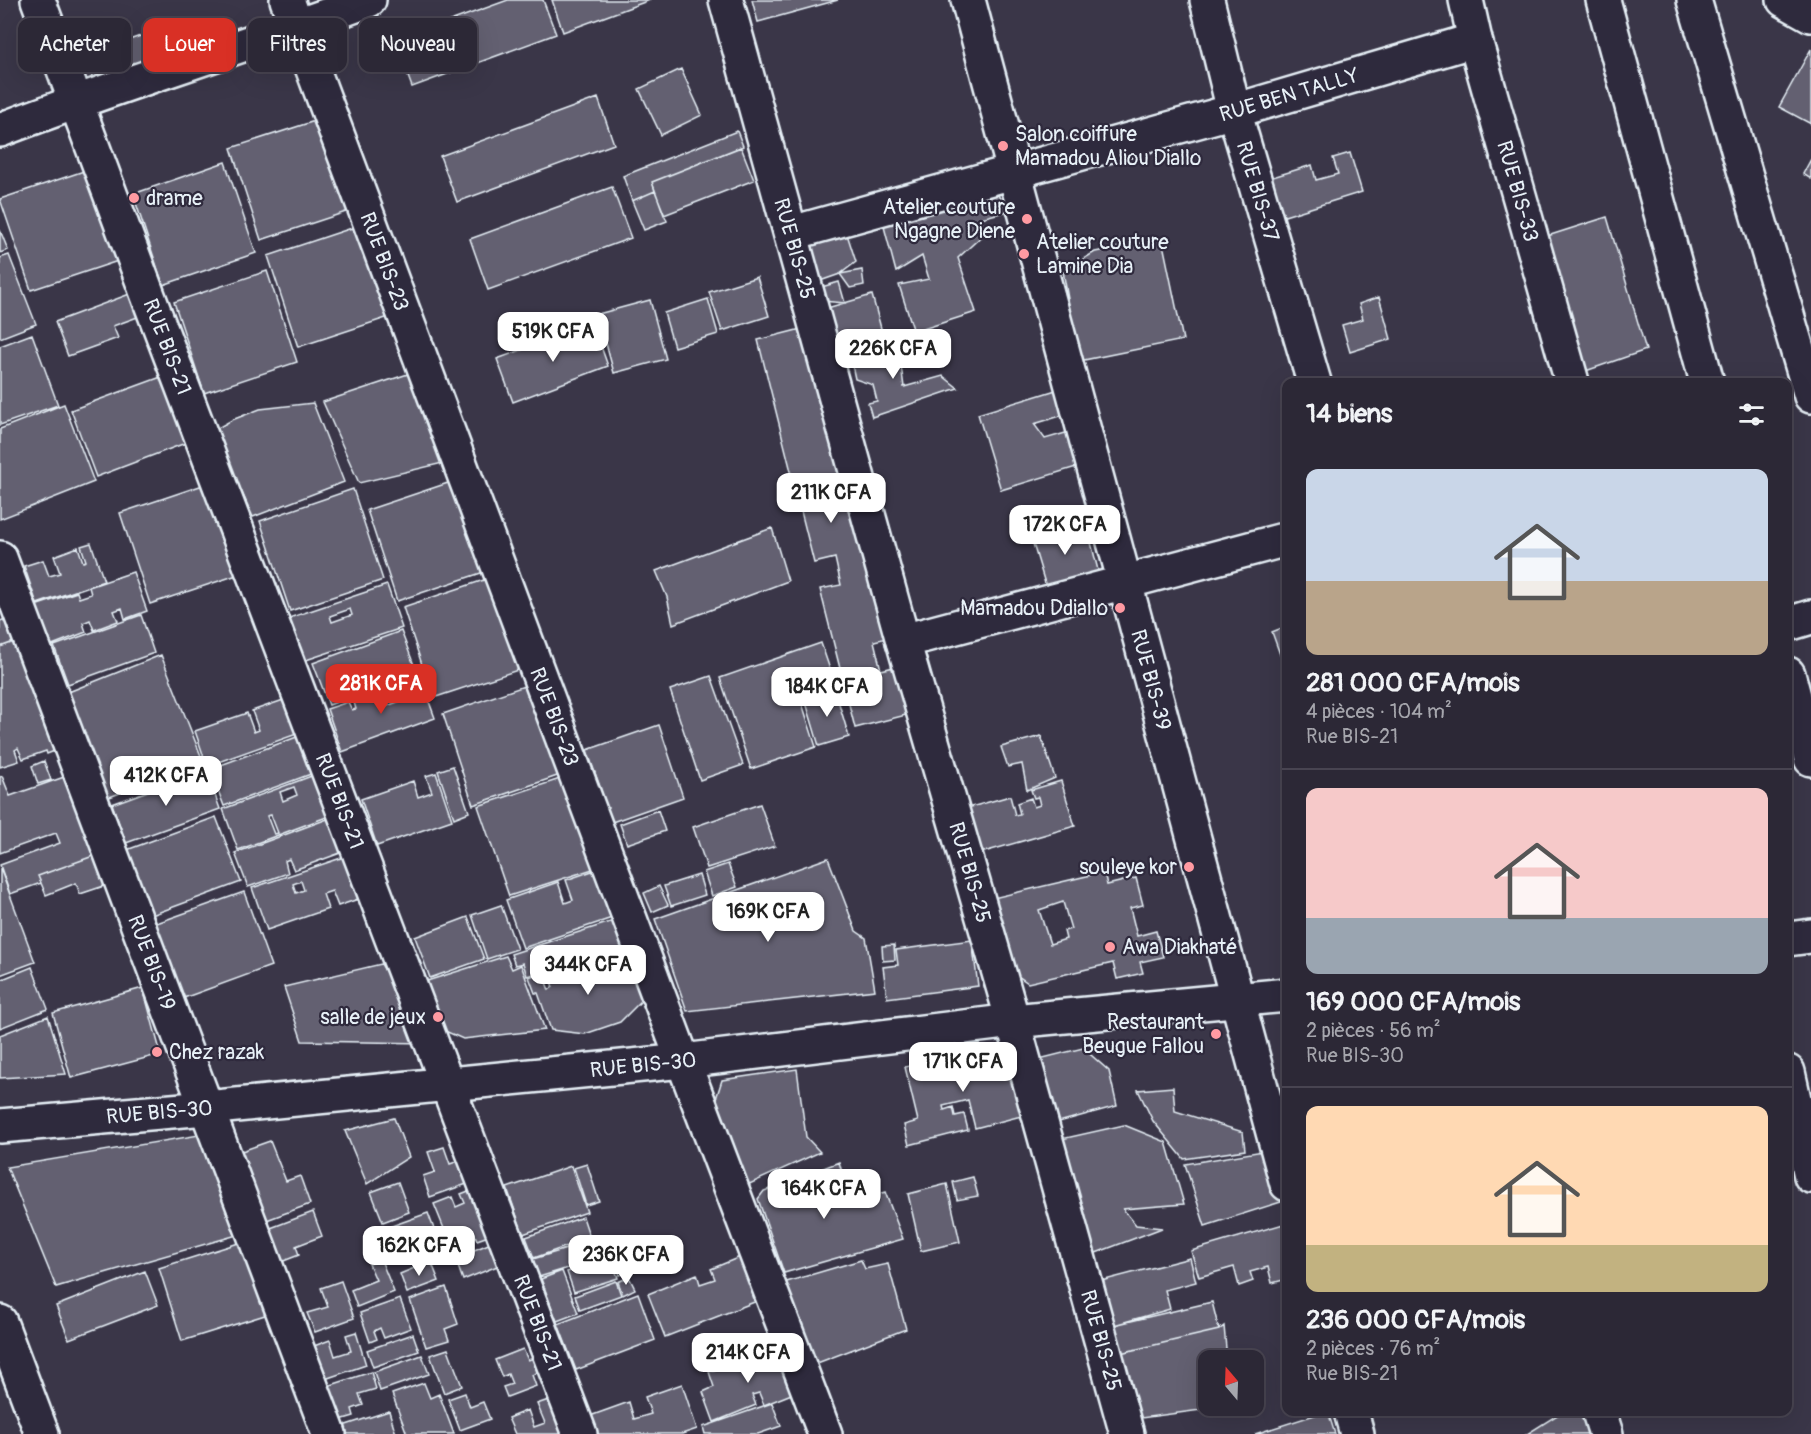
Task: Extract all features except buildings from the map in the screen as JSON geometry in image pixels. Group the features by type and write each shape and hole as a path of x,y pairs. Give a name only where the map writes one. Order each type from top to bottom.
{"street":[{"name":"RUE BIS-21","path":"38,0 580,1434"},
{"path":"0,130 292,14 369,0"},
{"name":"RUE BIS-25","path":"726,0 903,641 1013,1021 1127,1434"},
{"name":"RUE BIS-39","path":"968,0 1282,1166"},
{"name":"RUE BIS-37","path":"1207,0 1234,111 1313,378"},
{"name":"RUE BIS-33","path":"1466,0 1475,40 1571,378"},
{"path":"1603,0 1706,378"},
{"path":"1694,0 1811,396"},
{"path":"1784,0 1811,15"},
{"name":"RUE BIS-23","path":"292,14 683,1061 825,1434"},
{"name":"RUE BEN TALLY","path":"792,233 1015,173 1475,40"},
{"path":"903,641 1282,540"},
{"name":"RUE BIS-19","path":"0,558 329,1434"},
{"path":"1792,623 1811,617"},
{"path":"1792,689 1811,759"},
{"path":"1792,938 1811,936"},
{"name":"RUE BIS-30","path":"0,1126 683,1061 1013,1021 1282,996"},
{"path":"1792,1090 1811,1176"},
{"path":"0,1322 8,1369 42,1434"},
{"path":"1352,1416 1357,1434"},
{"path":"1600,1416 1606,1434"}],"place":[{"name":"Salon coiffure Mamadou Aliou Diallo","path":"1003,146"},
{"name":"drame","path":"134,198"},
{"name":"Atelier couture Ngagne Diene","path":"1027,219"},
{"name":"Atelier couture Lamine Dia","path":"1024,254"},
{"name":"Mamadou Ddiallo","path":"1120,608"},
{"name":"souleye kor","path":"1189,867"},
{"name":"Awa Diakhaté","path":"1110,947"},
{"name":"salle de jeux","path":"438,1017"},
{"name":"Restaurant Beugue Fallou","path":"1216,1034"},
{"name":"Chez razak","path":"157,1052"}]}
